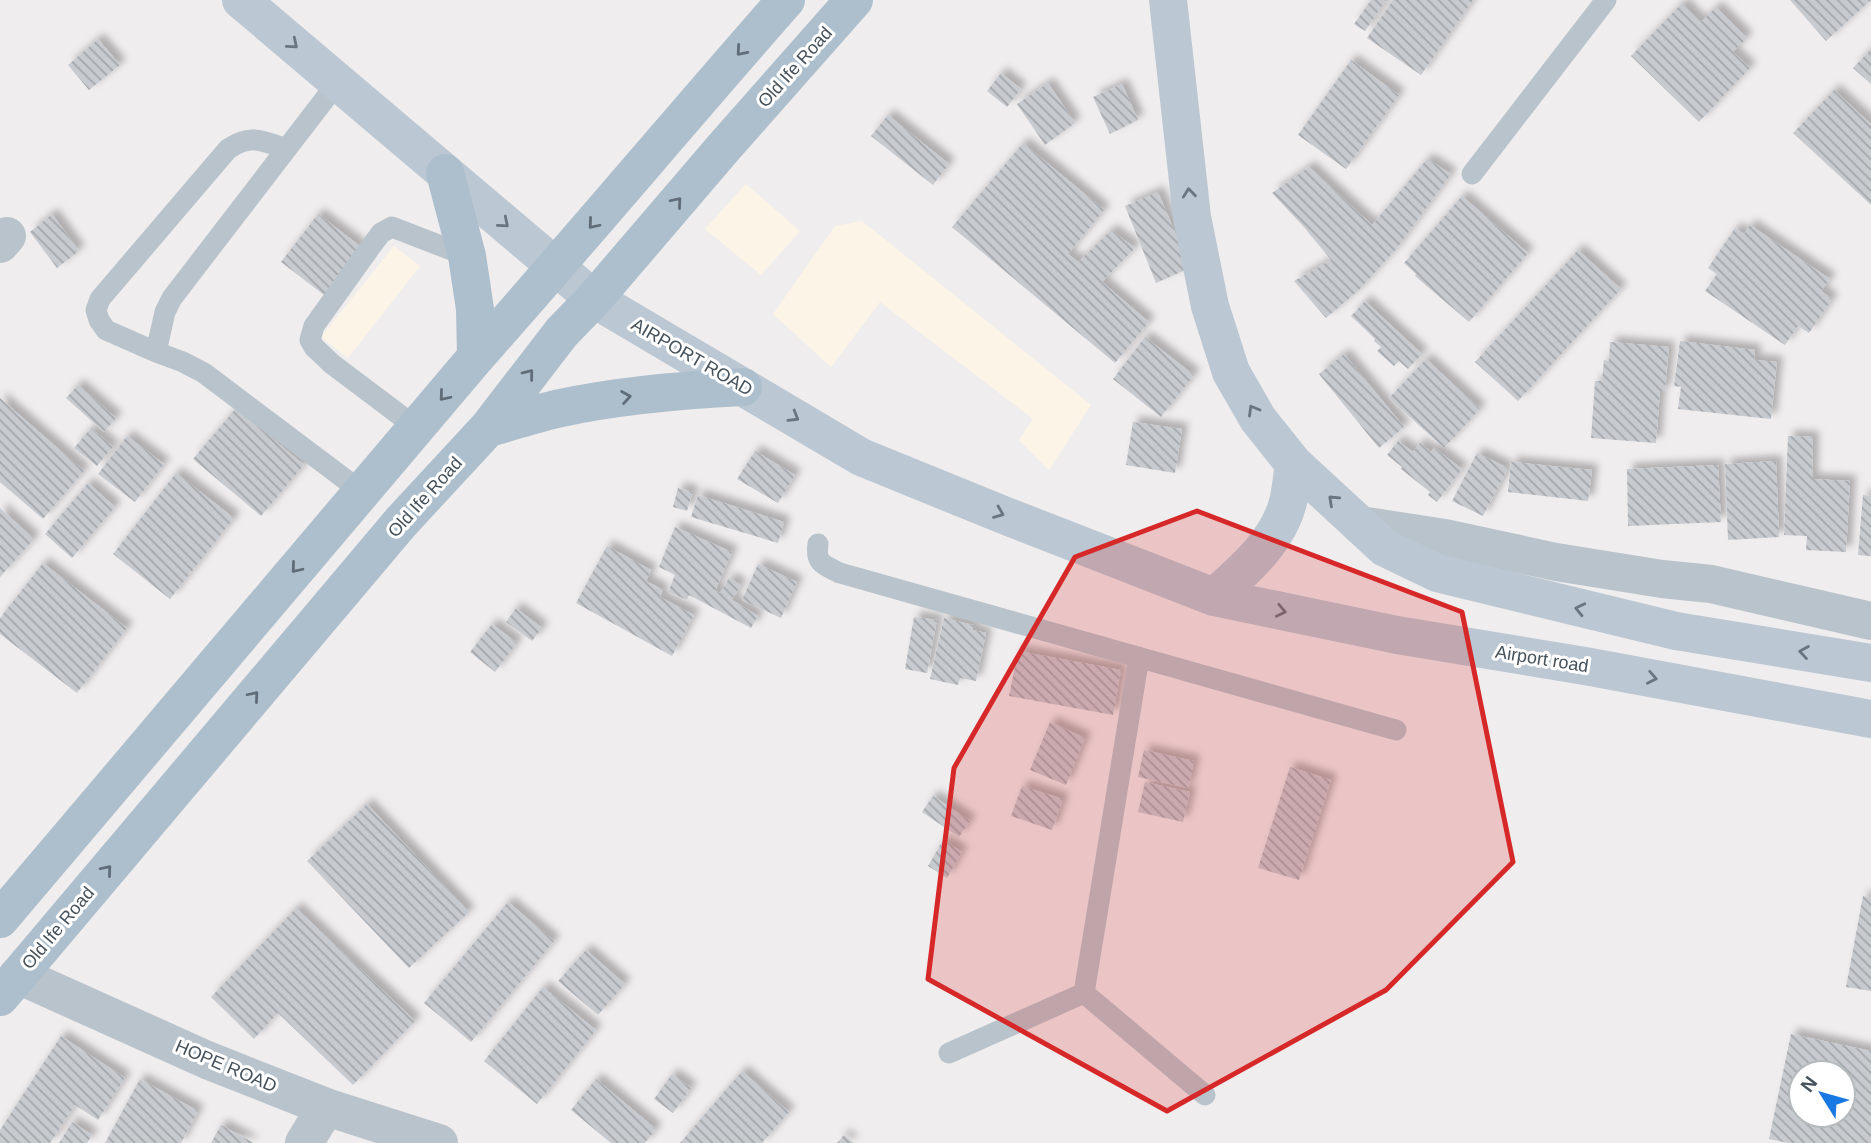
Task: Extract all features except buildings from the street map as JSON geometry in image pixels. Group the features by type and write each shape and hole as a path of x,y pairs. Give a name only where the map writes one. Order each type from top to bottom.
{"main road":[{"name":"AIRPORT ROAD","path":"241,0 594,299 861,457 1214,597"},
{"path":"0,919 476,357 786,0"},
{"name":"Old Ife Road","path":"9,986 358,572 488,428 562,332 594,299 724,146 854,0"},
{"path":"1168,0 1192,217 1210,306 1231,372 1258,419 1294,464 1385,548 1437,573 1676,631 1871,663"},
{"path":"445,173 467,256 475,309 476,357"},
{"path":"488,428 560,408 632,395 743,387"},
{"path":"1214,597 1252,562 1273,533 1287,504 1294,464"},
{"name":"Airport road","path":"1214,597 1397,635 1585,666 1871,719"}],"street":[{"path":"1360,525 1446,538 1556,562 1711,584 1871,621"},
{"name":"HOPE ROAD","path":"9,986 326,1107 439,1143"},
{"path":"304,1143 326,1107"}],"lane":[{"path":"1472,174 1606,0"},
{"path":"156,352 165,312 172,299 338,82"},
{"path":"286,149 259,139 240,141 228,149 100,299 96,310 106,330 204,373 362,492"},
{"path":"416,428 332,364 314,347 310,340 314,326 381,233 392,227 467,256"},
{"path":"818,544 817,555 821,564 840,573 1396,730"},
{"path":"1084,993 1139,657"},
{"path":"949,1053 1084,993"},
{"path":"1084,993 1205,1095"}],"highlighted area":[{"path":"1197,511 1462,612 1513,862 1386,990 1167,1111 928,979 954,768 1075,557"}],"shaded area":[{"path":"746,184 800,231 761,275 705,229"},
{"path":"862,221 1091,405 1049,470 1019,440 1033,419 880,302 831,367 773,314 835,226"},
{"path":"394,246 420,266 348,358 321,337"}]}
